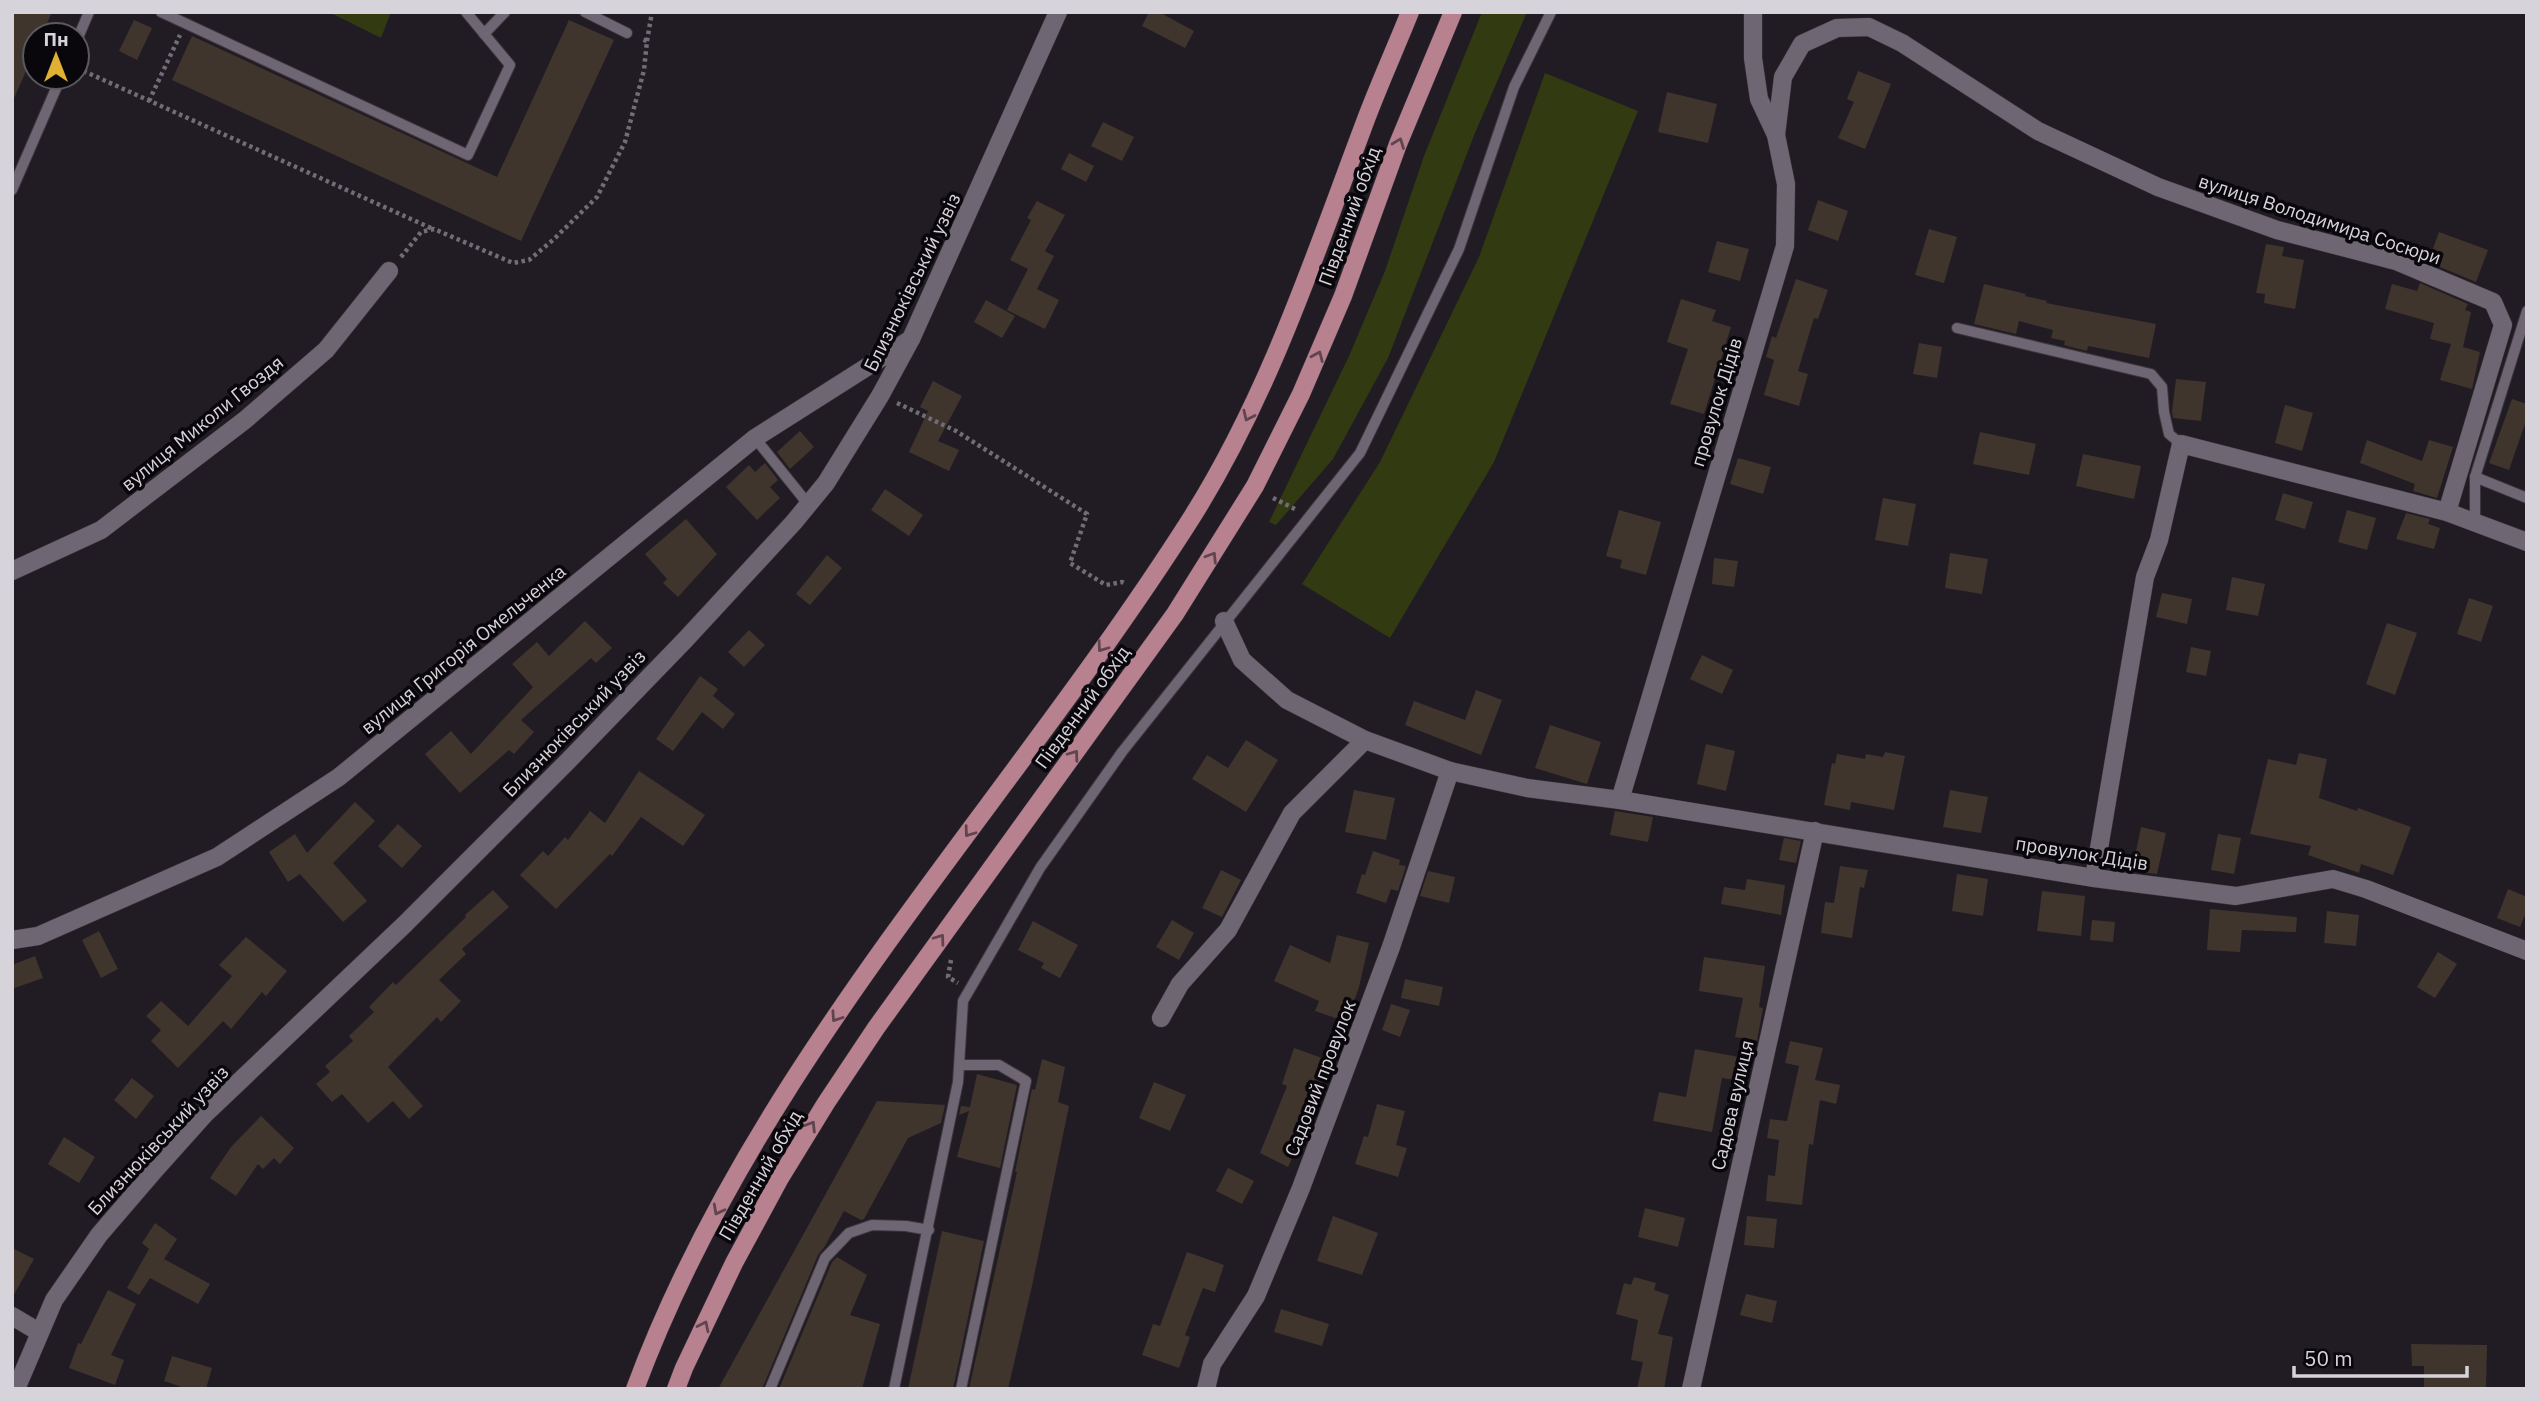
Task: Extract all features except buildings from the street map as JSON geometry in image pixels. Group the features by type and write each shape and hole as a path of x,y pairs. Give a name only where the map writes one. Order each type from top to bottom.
{"main road":[{"name":"Південний обхід","path":"635,1389 649,1351 693,1257 738,1171 788,1090 841,1010 1142,592 1193,514 1240,433 1315,260 1363,127 1410,12"},
{"name":"Південний обхід","path":"676,1389 734,1263 780,1178 826,1103 876,1028 1175,614 1255,486 1301,394 1343,296 1398,144 1453,12"}],"street":[{"name":"Близнюківський узвіз","path":"16,1389 54,1300 99,1236 205,1114 405,924 566,763 685,640 808,504 833,472 911,339 1058,12"},
{"name":"провулок Дідів","path":"1620,800 1785,246 1786,184 1776,135 1759,99 1753,58 1753,12"},
{"name":"вулиця Володимира Сосюри","path":"1776,135 1783,77 1802,44 1837,28 1869,27 1902,43 2038,131 2158,187 2277,230 2396,261 2493,302 2503,325 2446,512"},
{"name":"вулиця Миколи Гвоздя","path":"12,571 101,530 245,419 326,349 389,271"},
{"name":"вулиця Григорія Омельченка","path":"12,940 37,936 218,857 339,777 755,438 911,339"},
{"path":"2094,878 2145,577 2159,540 2181,444 2446,512 2527,542"},
{"name":"провулок Дідів","path":"1224,621 1242,660 1287,700 1365,740 1450,771 1527,788 1620,800 2094,878 2236,896 2333,878 2527,950"},
{"path":"1161,1018 1180,984 1228,930 1292,813 1365,740"},
{"name":"Садовий провулок","path":"1206,1389 1212,1364 1256,1296 1301,1188 1391,947 1450,771"},
{"name":"Садова вулиця","path":"1691,1389 1815,831"},
{"path":"12,1316 39,1332"}],"lane":[{"path":"161,12 468,155 510,65 466,12"},
{"path":"484,34 505,12"},
{"path":"585,12 627,33"},
{"path":"894,1389 929,1230 960,1065 962,1002 1040,868 1122,752 1360,453 1460,249 1514,87 1550,12"},
{"path":"12,190 55,91"},
{"path":"2475,524 2475,477 2527,311"},
{"path":"1957,327 2151,373 2162,387 2169,434 2181,444"},
{"path":"755,438 808,504"},
{"path":"2475,477 2527,498"},
{"path":"960,1065 999,1065 1026,1081 961,1389"},
{"path":"770,1389 825,1258 849,1233 872,1225 929,1230"}],"path":[{"path":"91,74 513,263 529,260 597,197 625,142 644,70 652,12"},
{"path":"149,101 185,24"},
{"path":"627,33 647,41"},
{"path":"389,271 421,232 434,229"},
{"path":"880,396 956,431 1087,514 1070,563 1107,585"},
{"path":"1273,496 1307,517"}],"green space":[{"path":"329,12 391,12 381,38"},
{"path":"1482,12 1527,12 1475,133 1388,358 1333,459 1276,525 1269,522 1349,356 1385,271 1424,156"},
{"path":"1545,73 1638,111 1494,462 1390,638 1302,584 1380,462 1479,257"}]}
